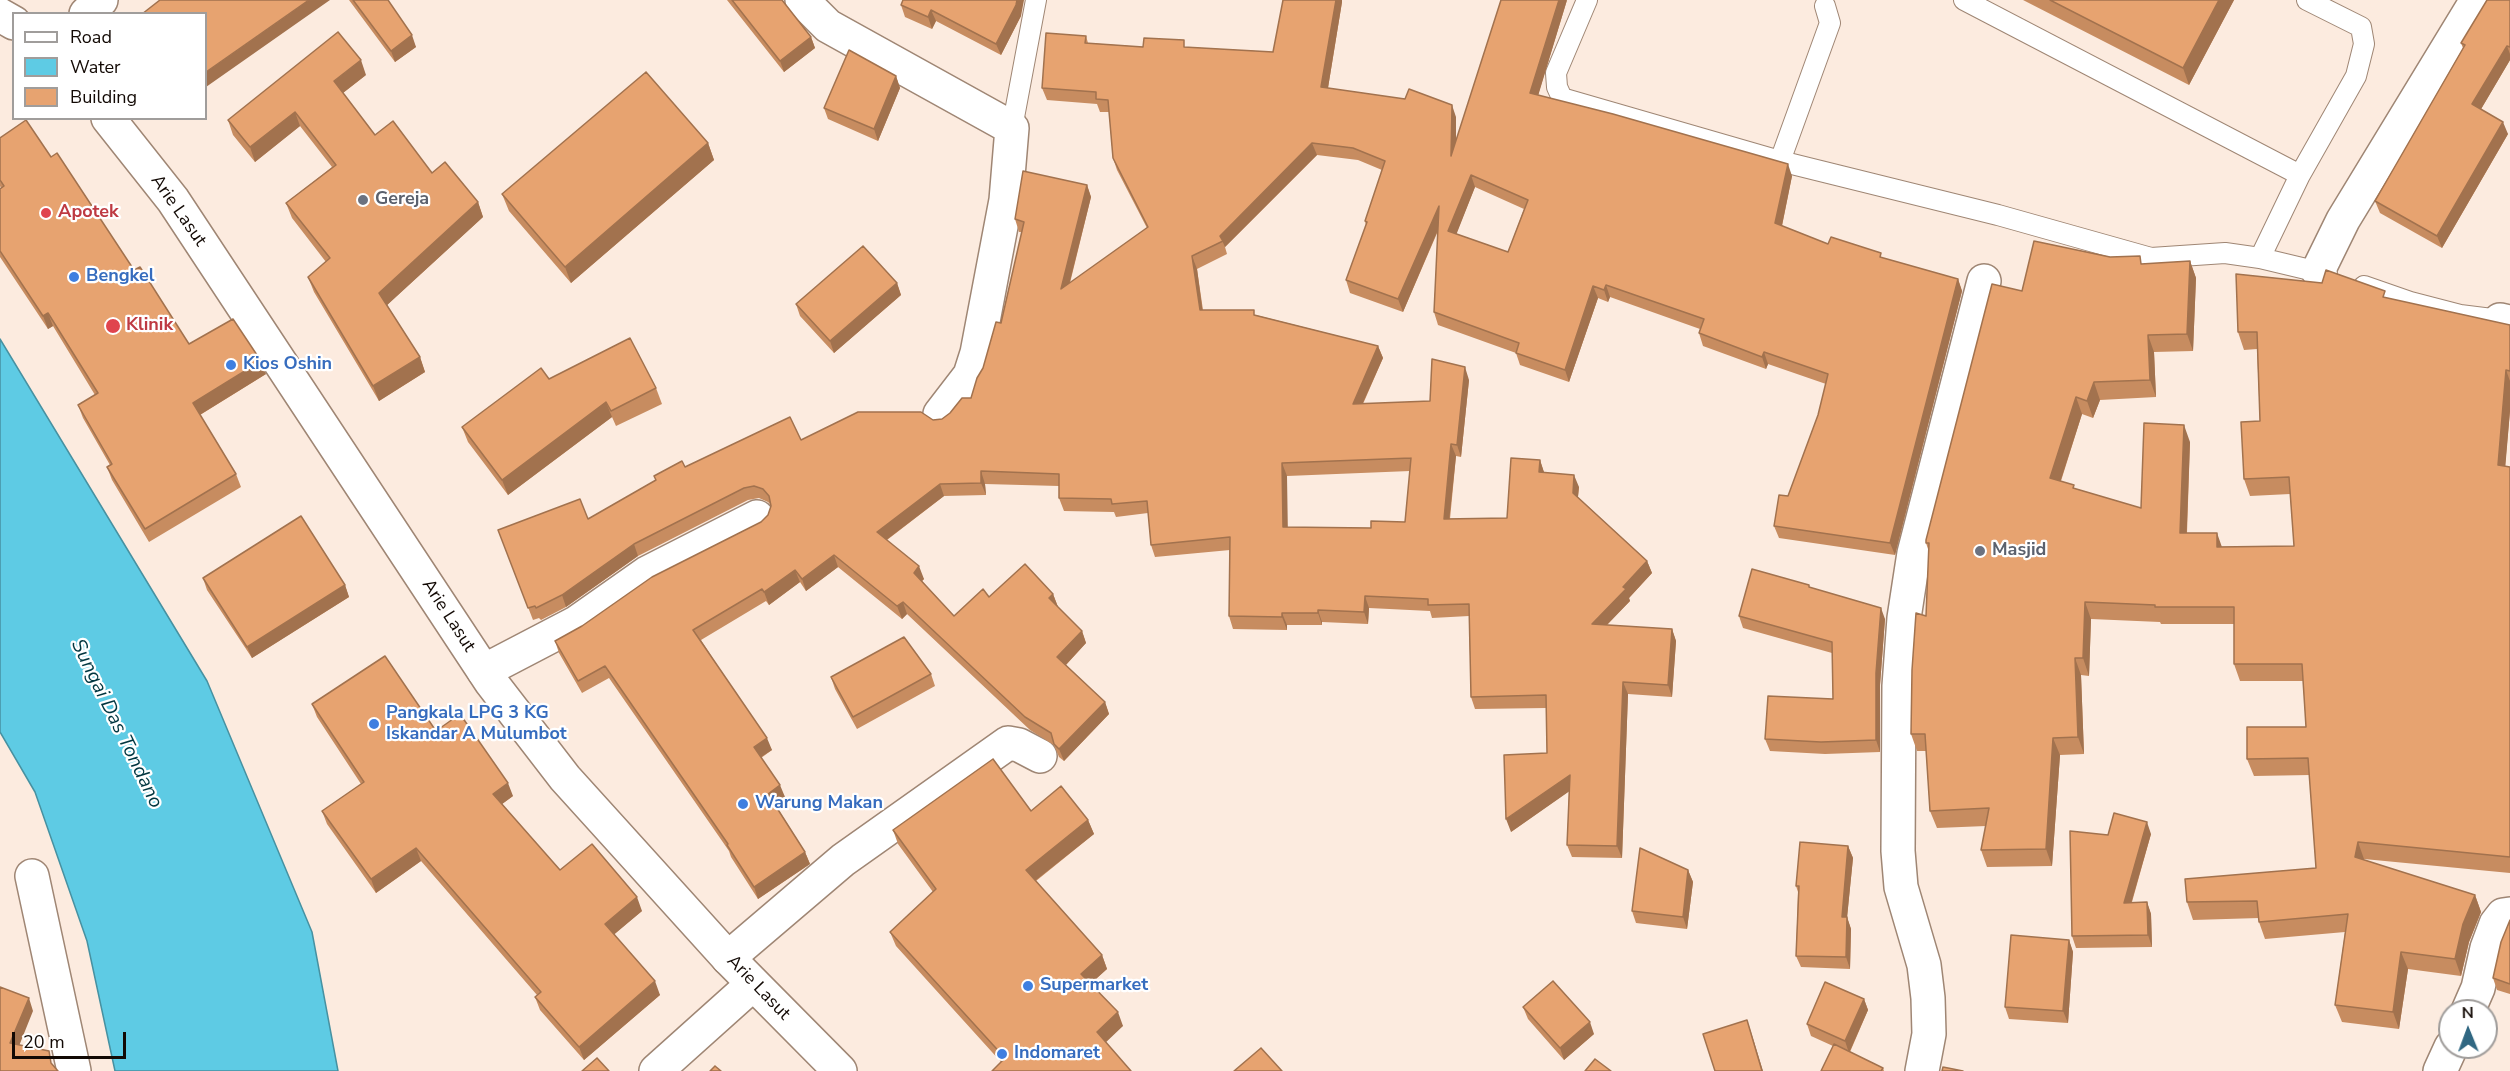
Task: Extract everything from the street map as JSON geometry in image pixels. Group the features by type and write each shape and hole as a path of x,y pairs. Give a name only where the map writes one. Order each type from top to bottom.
{"street":[{"path":"88,12 102,0"},
{"path":"802,0 828,26 1012,128 1006,200 977,353 970,375 940,414"},
{"path":"2318,271 2343,220 2477,0"},
{"name":"Arie Lasut","path":"110,120 173,200 484,671 565,778 728,958 840,1071"},
{"path":"1922,1071 1929,1034 1925,976 1901,887 1898,851 1899,686 1914,553 1984,281"},
{"path":"484,671 576,623 647,573 758,517"},
{"path":"728,958 843,860 1008,743 1019,745 1040,756"},
{"path":"32,876 74,1071"},
{"path":"2473,999 2496,924 2504,915 2510,914"},
{"path":"656,1071 753,984"}],"lane":[{"path":"1012,128 1036,0"},
{"path":"1587,0 1556,73 1557,87 1562,98 1780,161 1998,215 2151,258 2225,253 2260,258 2344,278 2410,302 2460,315 2505,321"},
{"path":"1964,0 2300,175"},
{"path":"2260,258 2300,175 2356,76 2364,44 2361,27 2307,0"},
{"path":"1780,161 1830,23 1825,6"}],"water":[{"name":"Sungai Das Tondano","path":"0,339 207,681 312,932 338,1071 115,1071 87,941 35,792 0,732"}],"building":[{"path":"160,0 309,0 207,71 207,12 145,12"},
{"path":"353,0 388,0 412,35 391,51"},
{"path":"732,0 782,0 811,37 780,61"},
{"path":"903,0 1017,0 996,44 931,10 928,17 901,5"},
{"path":"1283,0 1336,0 1321,87 1405,99 1409,89 1452,105 1451,156 1501,0 1559,0 1530,93 1788,164 1775,223 1828,244 1831,237 1881,253 1880,257 1958,279 1890,543 1774,526 1779,495 1788,496 1818,415 1828,374 1764,352 1762,357 1699,333 1704,319 1606,285 1604,290 1593,286 1565,370 1516,353 1519,343 1434,312 1439,206 1398,299 1346,280 1367,222 1365,221 1385,161 1353,148 1312,143 1220,236 1223,241 1192,256 1200,310 1254,310 1254,315 1378,346 1353,404 1430,401 1432,359 1465,367 1457,445 1451,444 1444,519 1507,518 1511,458 1540,460 1539,472 1574,475 1573,493 1647,561 1623,587 1626,589 1592,624 1672,629 1668,685 1623,682 1617,846 1567,845 1570,775 1506,819 1504,755 1547,753 1546,695 1471,697 1469,604 1428,605 1428,599 1365,596 1364,612 1318,610 1318,613 1282,613 1282,617 1229,616 1230,537 1151,545 1147,501 1112,504 1111,499 1059,498 1059,474 981,471 981,483 940,484 877,532 919,566 914,573 954,616 983,589 989,597 1025,564 1053,594 1049,598 1082,631 1057,657 1105,702 1059,749 1054,744 1051,733 1025,717 903,602 897,606 834,555 802,579 795,570 764,592 762,589 693,630 767,738 754,747 780,785 768,794 805,852 754,887 728,844 605,666 578,681 555,641 582,626 652,577 761,522 768,515 771,506 769,496 763,489 754,486 744,488 634,544 562,595 536,608 535,606 528,608 498,530 580,499 588,519 656,480 654,476 682,461 685,467 790,417 801,440 858,412 921,412 933,420 942,419 962,398 971,398 977,378 983,368 996,322 1001,323 1024,222 1015,219 1023,171 1087,185 1061,289 1148,227 1113,158 1108,100 1096,99 1096,92 1042,88 1046,33 1086,36 1085,43 1143,47 1144,38 1184,40 1184,47 1273,52","holes":["1471,175 1528,200 1508,252 1448,231","1411,458 1405,522 1371,521 1371,528 1283,527 1282,463"]},
{"path":"2050,0 2219,0 2183,68"},
{"path":"2487,0 2510,0 2510,47 2507,46 2472,104 2503,122 2437,236 2375,201 2465,45 2461,43"},
{"path":"338,32 361,60 334,81 375,135 393,121 432,173 445,162 478,202 379,293 420,357 373,386 308,277 330,258 286,203 336,165 295,112 250,147 228,120"},
{"path":"849,50 896,76 874,129 824,108"},
{"path":"646,72 708,143 565,267 502,194"},
{"path":"26,120 51,157 57,153 134,270 140,267 189,344 233,319 261,361 193,403 236,474 145,529 107,467 112,464 78,405 98,393 48,313 43,316 0,251 0,189 4,186 0,180 0,138"},
{"path":"2034,241 2110,257 2140,256 2141,264 2190,261 2187,334 2148,335 2150,380 2094,382 2087,401 2076,397 2050,478 2074,485 2073,488 2141,508 2144,423 2184,425 2180,533 2217,533 2217,547 2294,546 2289,477 2244,479 2241,422 2260,421 2257,332 2238,332 2236,274 2322,283 2326,270 2385,291 2383,297 2510,325 2510,371 2506,370 2498,465 2510,467 2510,857 2358,842 2355,857 2475,895 2463,924 2455,959 2401,952 2393,1012 2335,1005 2348,914 2259,922 2257,901 2187,902 2185,879 2316,868 2308,758 2247,759 2247,727 2306,727 2302,664 2234,664 2234,607 2155,607 2155,605 2085,602 2083,658 2075,658 2078,737 2053,738 2046,849 1981,850 1989,808 1930,811 1925,734 1911,734 1916,613 1926,616 1929,543 1926,543 1926,540 1992,284 2022,291"},
{"path":"863,246 897,283 830,341 796,304"},
{"path":"630,338 656,388 611,411 606,402 502,480 462,427 541,368 549,379"},
{"path":"301,516 345,585 247,647 203,578"},
{"path":"1752,569 1881,608 1876,673 1876,740 1821,742 1765,739 1768,696 1833,699 1832,642 1739,616"},
{"path":"904,637 931,674 853,717 831,677"},
{"path":"385,656 436,731 460,714 508,783 493,794 560,870 592,844 637,897 605,924 655,981 579,1047 535,997 541,992 416,848 371,879 322,811 364,782 312,704"},
{"path":"993,759 1031,811 1061,786 1088,820 1026,870 1102,955 1081,974 1118,1012 1097,1032 1131,1071 992,1071 1005,1058 890,932 936,889 893,830"},
{"path":"2114,813 2147,822 2124,903 2147,902 2148,935 2072,936 2070,831 2108,835"},
{"path":"1800,842 1848,846 1842,917 1847,917 1846,957 1796,956 1799,886 1796,886"},
{"path":"1640,848 1688,870 1683,917 1632,911"},
{"path":"2510,920 2510,984 2493,978 2501,942"},
{"path":"2011,935 2069,940 2063,1011 2005,1007"},
{"path":"1553,981 1590,1022 1560,1048 1523,1007"},
{"path":"1825,982 1864,999 1845,1041 1807,1024"},
{"path":"0,987 29,998 10,1043 49,1051 51,1063 58,1071 0,1071"},
{"path":"1747,1020 1762,1071 1715,1071 1703,1034"},
{"path":"1834,1044 1883,1068 1881,1071 1821,1071"},
{"path":"1261,1048 1282,1071 1234,1071"},
{"path":"597,1058 609,1071 582,1071"},
{"path":"1595,1059 1611,1071 1585,1071"},
{"path":"715,1066 721,1071 710,1071"},
{"path":"1943,1067 1963,1071 1942,1071"}],"place":[{"name":"Gereja","path":"363,200"},
{"name":"Apotek","path":"46,213"},
{"name":"Bengkel","path":"74,277"},
{"name":"Klinik","path":"113,326"},
{"name":"Kios Oshin","path":"231,365"},
{"name":"Masjid","path":"1980,551"},
{"name":"Pangkala LPG 3 KG Iskandar A Mulumbot","path":"374,724"},
{"name":"Warung Makan","path":"743,804"},
{"name":"Supermarket","path":"1028,986"},
{"name":"Indomaret","path":"1002,1054"}]}
